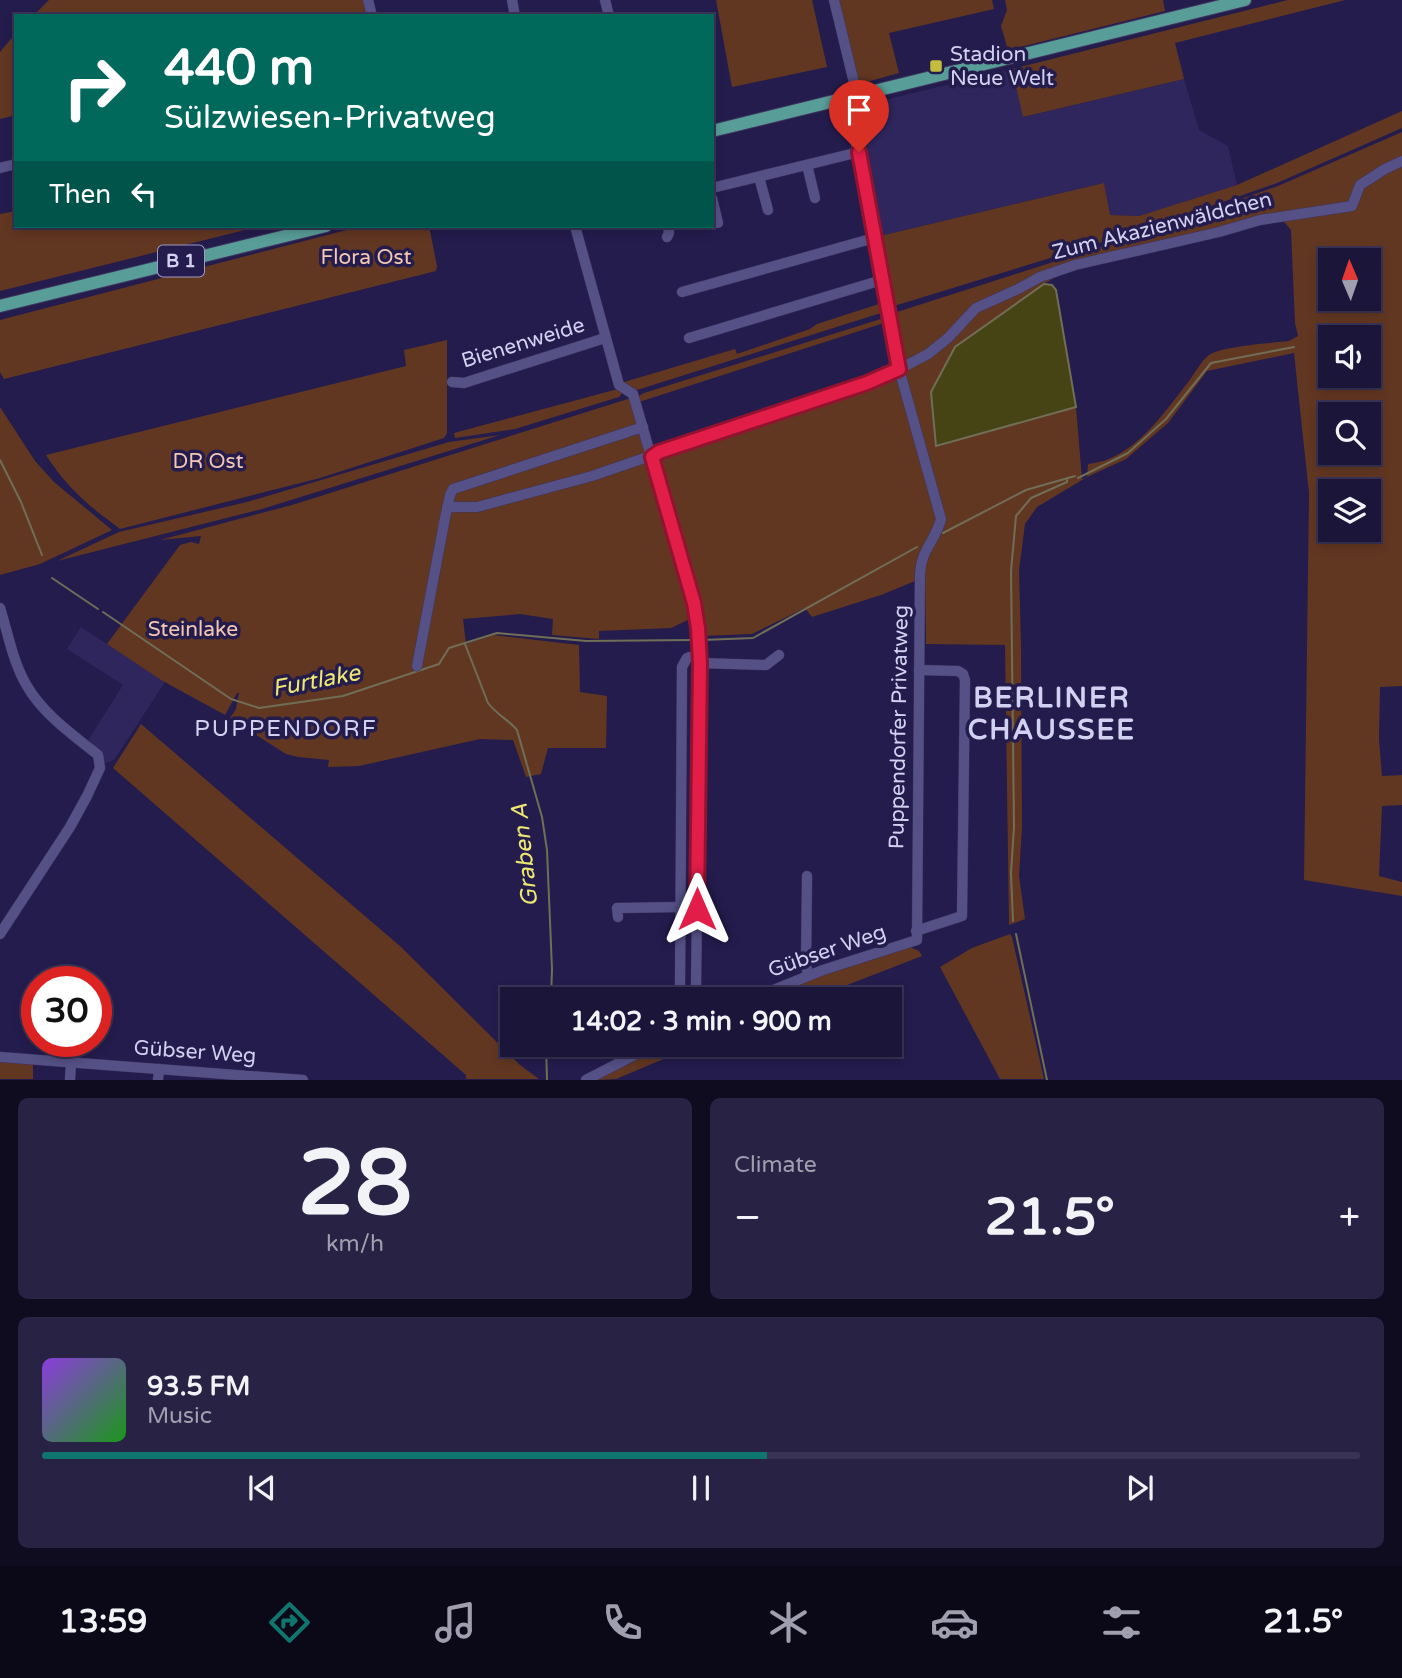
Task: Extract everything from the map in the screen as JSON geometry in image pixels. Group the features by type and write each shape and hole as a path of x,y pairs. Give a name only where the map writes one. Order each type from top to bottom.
{"main road":[{"path":"714,131 1245,0"},
{"name":"B 1","path":"0,306 318,228"},
{"name":"B 1","path":"0,311 22,300"}],"street":[{"path":"447,507 477,507 652,457 659,452 867,383 899,369 834,0"},
{"path":"714,188 859,152"},
{"name":"Zum Akazienwäldchen","path":"899,369 928,354 948,338 976,308 1040,276 1260,220 1352,206 1360,185 1402,161"},
{"path":"807,165 816,198"},
{"path":"759,177 768,210"},
{"path":"714,206 718,223"},
{"path":"576,228 619,385 633,394 694,603 700,655 696,987"},
{"path":"667,237 668,228"},
{"path":"682,292 874,238"},
{"path":"689,338 883,280"},
{"name":"Bienenweide","path":"452,382 464,383 605,338"},
{"name":"Puppendorfer Privatweg","path":"899,369 941,519 939,529 921,561 917,936"},
{"path":"417,666 447,507 453,489 643,427"},
{"path":"0,608 3,628 29,690 44,708 98,755 100,765 70,827 0,934"},
{"path":"681,987 683,664 690,656 700,655 766,665 779,655"},
{"name":"Gübser Weg","path":"781,987 917,936 962,916 965,680 963,674 958,671 919,670"},
{"path":"807,876 808,976"},
{"path":"618,917 617,908 681,907"},
{"name":"Gübser Weg","path":"0,1057 71,1062 158,1074 303,1080"},
{"path":"586,1080 631,1057"},
{"path":"71,1062 71,1080"}],"shaded area":[{"path":"1012,69 1024,117 1184,79 1199,130 1228,146 1237,185 1139,216 1110,215 1104,183 880,236 856,107"},
{"path":"1044,284 1052,285 1056,290 1076,407 936,446 931,392 955,347"},
{"path":"81,627 165,682 114,760 101,765 85,745 123,685 67,649"}],"green space":[{"path":"49,0 368,0 372,14 35,14"},
{"path":"716,0 812,0 827,67 732,87"},
{"path":"834,0 992,0 994,9 889,33 899,73 856,85"},
{"path":"1005,0 1163,0 1165,11 1008,50 1001,26 1007,10"},
{"path":"1288,0 1345,0 1175,43 1184,79 1023,117 1012,69"},
{"path":"14,35 14,116 0,119 0,52"},
{"path":"1402,111 1402,128 1277,183 1151,227 894,306 880,236 1104,183 1110,215 1139,216 1237,185"},
{"path":"1402,132 1402,686 1380,687 1379,740 1382,776 1402,775 1402,805 1382,806 1379,876 1402,882 1402,896 1304,880 1309,493 1294,353 1207,371 1168,423 1126,459 1087,477 1037,507 1025,524 1019,570 1022,827 1019,876 1025,919 1009,925 1005,645 926,644 925,577 881,595 812,617 805,608 752,634 702,636 700,614 656,459 891,378 899,380 926,448 900,356 894,317 897,312 1150,231 1278,186","holes":["1279,216 1291,230 1295,323 1298,336 1289,341 1236,347 1209,355 1146,433 1119,454 1088,464 1087,477 1082,479 1076,407 936,446 1044,284 1075,265"]},
{"path":"14,211 14,228 253,228 0,291 0,214"},
{"name":"Flora Ost","path":"354,228 429,228 437,266 436,271 4,379 0,372 0,320"},
{"path":"882,303 881,313 637,390 621,383 735,349 737,354"},
{"path":"887,319 884,323 639,402 637,397 644,393"},
{"name":"DR Ost","path":"447,340 447,433 444,438 320,478 120,529 79,496 46,455 406,366 404,350"},
{"path":"618,389 623,392 619,397 515,429 455,438 454,433"},
{"name":"Steinlake","path":"631,398 646,452 645,463 690,619 671,628 599,631 599,639 552,635 553,619 520,614 463,619 466,644 494,635 579,645 580,692 607,696 606,748 548,748 541,774 526,777 513,740 480,739 359,766 328,767 329,760 286,754 230,718 236,709 239,693 225,715 161,680 107,644 180,545 191,542 199,544 201,536 160,540 292,505"},
{"path":"0,407 35,461 54,482 112,530 40,564 0,575"},
{"path":"500,435 262,509 57,561 119,532 247,502 449,442"},
{"path":"141,724 401,947 500,1045 500,1057 512,1057 539,1079 466,1079 466,1075 113,768"},
{"path":"1010,934 1044,1079 1000,1079 940,967 972,948"},
{"path":"908,946 919,951 922,956 842,987 791,987"},
{"path":"642,1057 668,1057 616,1079 596,1080"},
{"path":"0,1060 33,1062 33,1079 0,1079"}],"waterway":[{"path":"1078,478 1128,453 1166,419 1211,363 1294,347"},
{"name":"Furtlake","path":"0,460 21,502 42,555"},
{"path":"943,533 1026,490 1075,476"},
{"path":"1013,921 1011,571 1016,516 1031,498 1067,482 1067,479"},
{"path":"703,640 753,638 917,547"},
{"name":"Furtlake","path":"52,578 98,609"},
{"name":"Furtlake","path":"103,612 231,699 259,708 343,696 439,664 449,648 497,633 586,641 693,640"},
{"name":"Graben A","path":"465,644 488,703 517,730 542,817 547,850 551,987"},
{"path":"1016,934 1047,1080"},
{"name":"Graben A","path":"546,1057 547,1080"}],"place":[{"name":"Stadion Neue Welt","path":"936,66"}],"district":[{"name":"BERLINER CHAUSSEE","path":"1052,714"},
{"name":"PUPPENDORF","path":"286,729"}],"route":[{"path":"697,909 700,663 698,628 694,603 652,457 659,452 867,383 899,369 859,152"}]}
